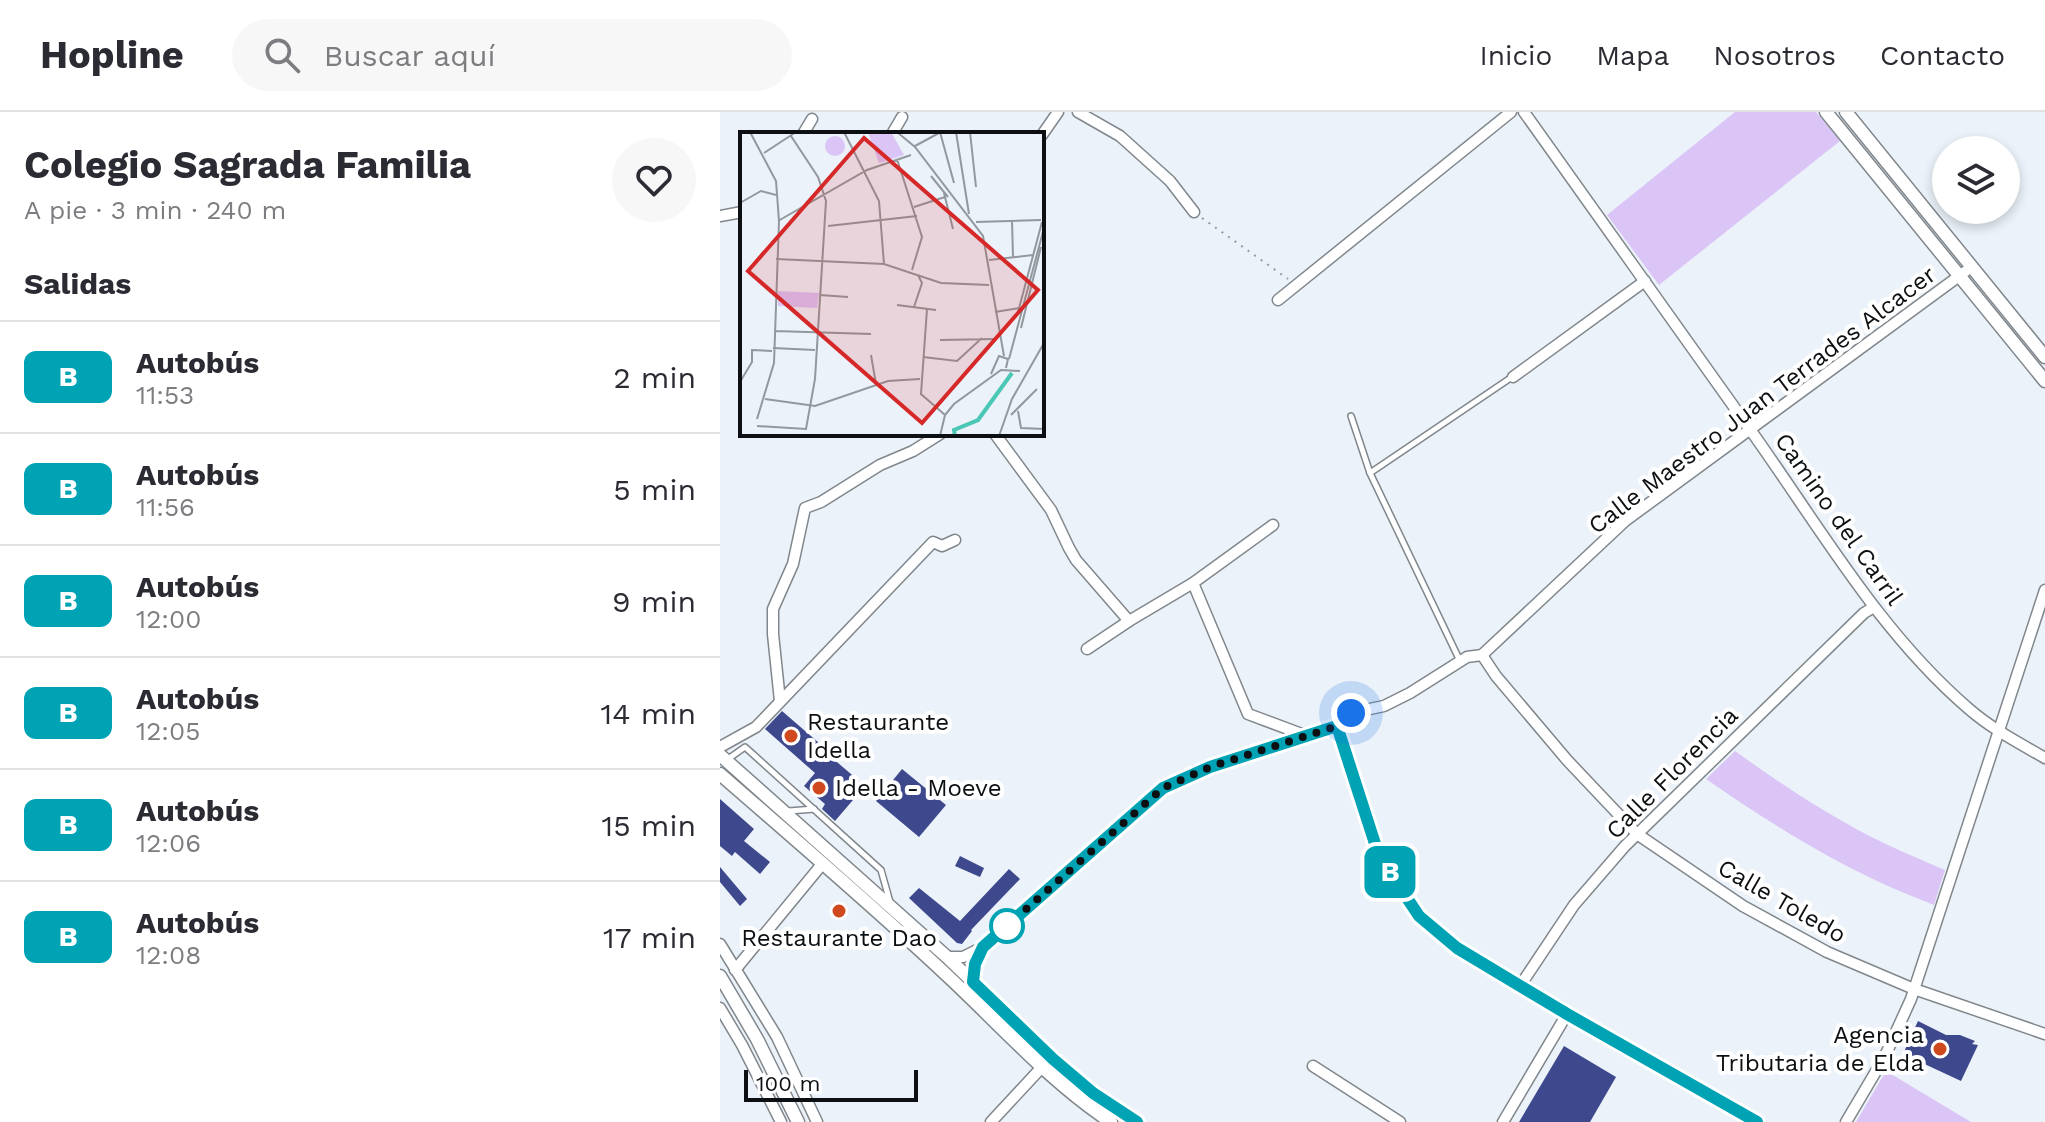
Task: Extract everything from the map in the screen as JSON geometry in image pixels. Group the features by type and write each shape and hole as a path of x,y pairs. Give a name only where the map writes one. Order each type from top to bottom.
{"street":[{"path":"1044,132 1058,112"},
{"path":"1078,112 1120,136 1170,181 1194,212"},
{"path":"1278,300 1511,112"},
{"name":"Camino del Carril","path":"1524,112 1874,607 1927,669 1968,709 2045,758"},
{"path":"1826,112 2045,381"},
{"path":"1846,112 2045,357"},
{"path":"893,132 902,117"},
{"path":"804,132 812,119"},
{"path":"720,216 740,212"},
{"name":"Calle Maestro Juan Terrades Alcacer","path":"947,957 963,957 983,947 1163,788 1210,767 1337,726 1351,713 1384,706 1467,657 1482,655 1625,521 1972,267"},
{"path":"1513,377 1645,281"},
{"path":"780,701 773,609 793,564 805,508 821,502 880,465 913,451 937,436"},
{"path":"996,436 1051,510 1076,560 1129,621"},
{"path":"1087,649 1193,583 1273,525"},
{"path":"720,747 756,727 933,542 942,546 955,540"},
{"path":"1193,583 1248,714 1307,736"},
{"path":"1846,1122 1885,1056 1914,989 2045,590"},
{"name":"Calle Florencia","path":"1520,986 1574,905 1637,834 1864,613 1874,607"},
{"name":"Calle Toledo","path":"1482,655 1567,760 1637,834 1743,906 1827,952 1914,989 2045,1034"},
{"path":"1337,726 1379,856 1419,916 1457,948 1757,1122"},
{"path":"723,758 947,957 1053,1059 1093,1093 1137,1122"},
{"path":"720,774 952,980 1042,1067 1111,1122"},
{"path":"735,970 823,863"},
{"path":"720,944 777,1037 817,1122"},
{"path":"973,982 975,964 983,947"},
{"path":"720,976 757,1039 798,1122"},
{"path":"720,1008 778,1119"},
{"path":"1503,1122 1567,1014"},
{"path":"1313,1066 1400,1122"},
{"path":"991,1122 1042,1067"}],"lane":[{"path":"1370,473 1513,377"},
{"path":"1351,416 1370,473 1460,662"},
{"path":"723,758 745,747 815,809 881,870 891,907"},
{"path":"783,811 815,809"}],"path":[{"path":"1194,212 1297,284"}],"shaded area":[{"path":"1735,112 1816,112 1840,141 1659,285 1607,215"},
{"path":"1735,751 1856,829 1945,870 1934,905 1833,859 1768,821 1706,779"},
{"path":"1886,1071 1971,1122 1856,1122"}],"building":[{"path":"782,711 865,786 835,821 822,809 825,804 804,786 815,773 765,729"},
{"path":"902,769 946,805 919,837 876,801"},
{"path":"720,799 754,829 744,841 770,862 760,874 735,852 732,856 720,846"},
{"path":"960,856 984,868 980,877 955,866"},
{"path":"720,867 747,899 740,906 720,882"},
{"path":"1009,869 1020,879 971,930 962,944 957,943 909,898 919,888 960,921"},
{"name":"Agencia Tributaria de Elda","path":"1918,1021 1946,1035 1960,1035 1975,1041 1972,1044 1978,1045 1961,1081 1903,1054"},
{"path":"1564,1046 1616,1077 1590,1122 1519,1122"}],"bus line":[{"name":"B","path":"1137,1122 1093,1093 1053,1059 973,982 975,964 983,947 1163,788 1210,767 1337,726 1379,856 1419,916 1457,948 1757,1122"}],"place":[{"name":"Restaurante Idella","path":"791,736"},
{"name":"Idella - Moeve","path":"819,788"},
{"name":"Restaurante Dao","path":"839,911"},
{"name":"Agencia Tributaria de Elda","path":"1940,1049"}],"route":[{"path":"1007,926 1163,788 1210,767 1337,726 1351,713"}]}
